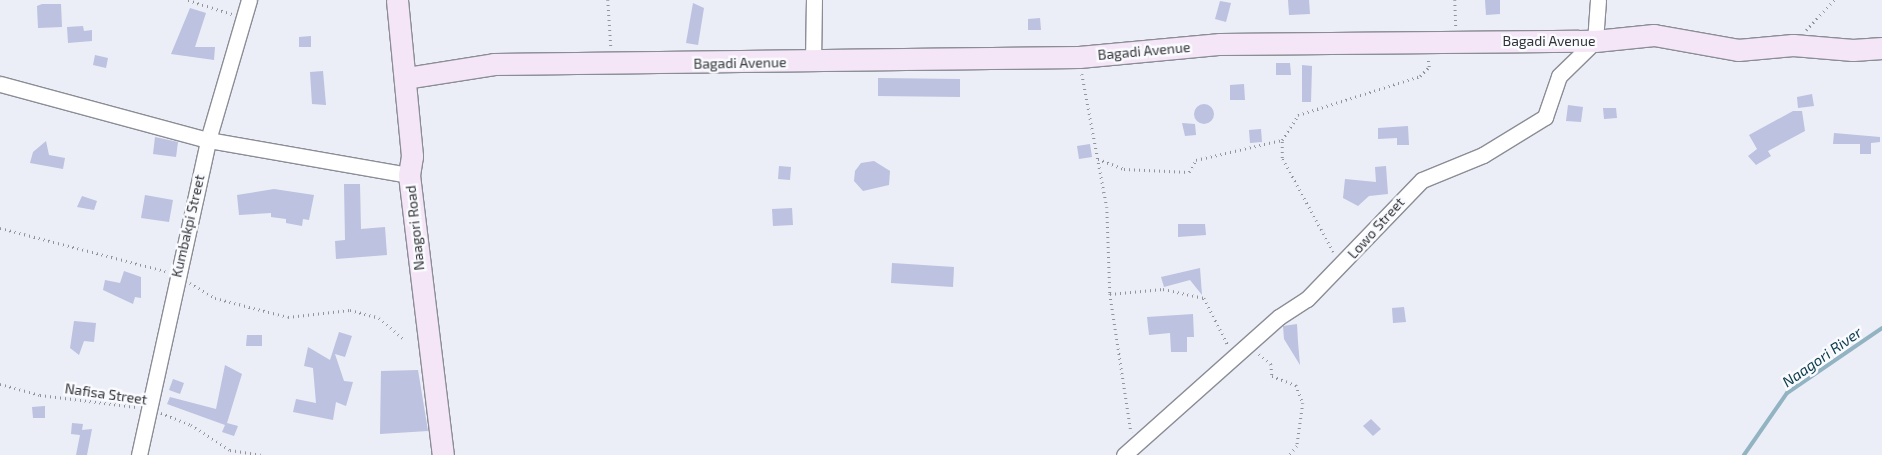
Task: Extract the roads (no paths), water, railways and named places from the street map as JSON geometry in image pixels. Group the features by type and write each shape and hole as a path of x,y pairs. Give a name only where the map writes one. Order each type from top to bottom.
{"street":[{"name":"Kumbakpi Street","path":"139,455 177,274 208,140 240,17 249,0"},
{"name":"Naagori Road","path":"397,0 412,156 409,175 443,455"},
{"path":"813,62 814,0"},
{"path":"1595,41 1598,0"},
{"name":"Bagadi Avenue","path":"406,78 494,64 612,61 698,65 1079,57 1220,44 1595,41 1654,35 1738,50 1793,45 1853,50 1882,48"},
{"name":"Lowo Street","path":"1129,453 1348,260 1384,216 1422,180 1483,154 1545,117 1560,76 1595,41"},
{"path":"0,84 208,140 409,175"}],"waterway":[{"name":"Naagori River","path":"1744,455 1787,393 1882,328"}]}
